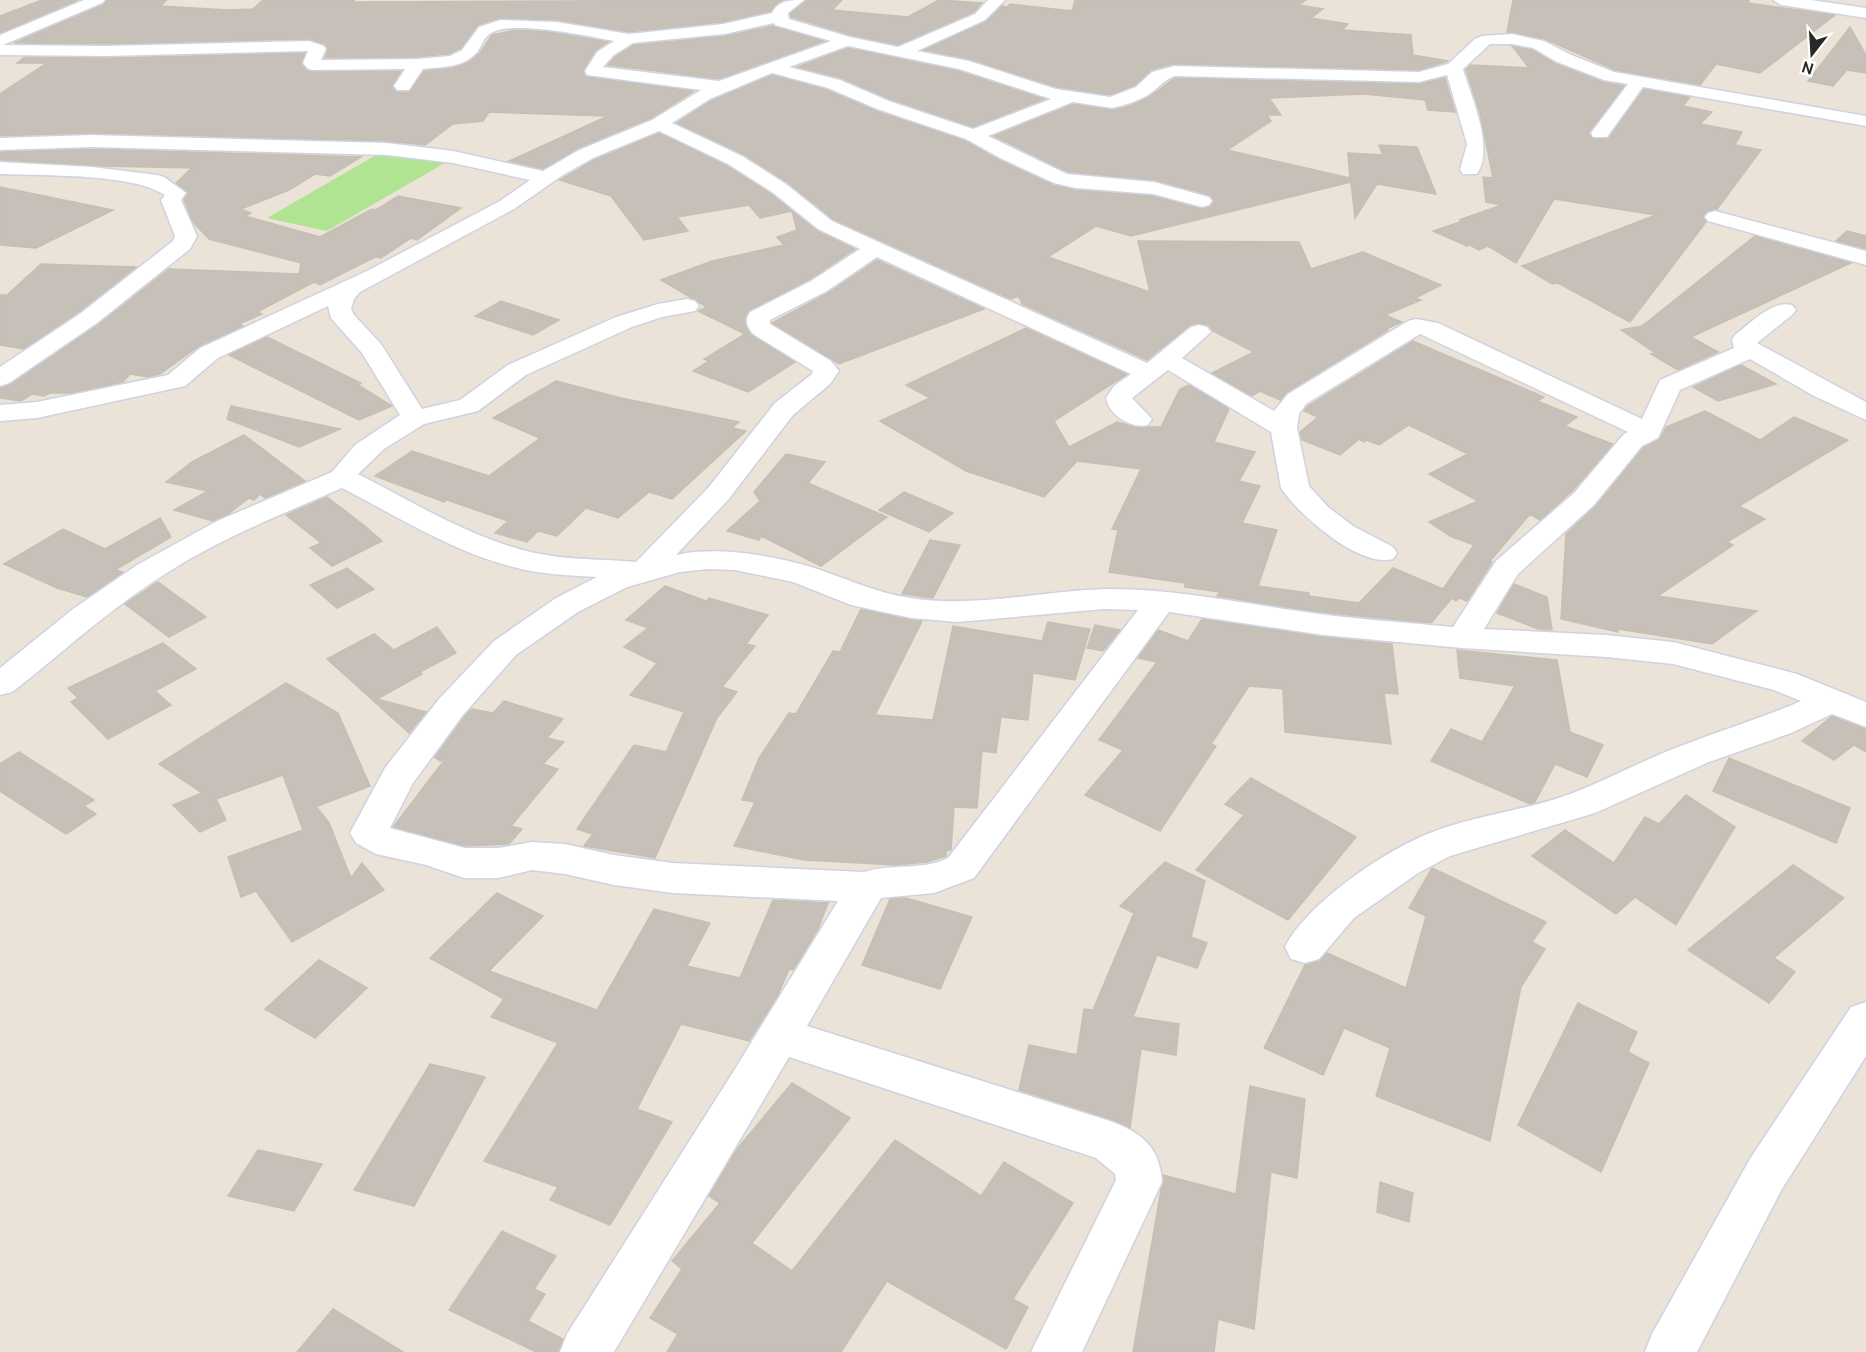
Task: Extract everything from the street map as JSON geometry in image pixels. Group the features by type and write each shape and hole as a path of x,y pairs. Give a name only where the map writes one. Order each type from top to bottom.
{"street":[{"path":"0,41 97,0"},
{"path":"796,0 780,12 781,22 847,42 963,65 1053,94 1112,103 1142,91 1158,76 1174,71 1353,74 1409,78 1493,54 1563,58 1610,76 1866,121"},
{"path":"900,52 980,17 997,0"},
{"path":"1781,0 1866,13"},
{"path":"0,50 106,51 309,46 318,49 311,63 314,65 417,64 459,60 468,54 476,36 488,28 509,22 629,39 725,29 748,22 779,17"},
{"path":"20,32 63,34"},
{"path":"629,39 606,53 593,71 722,87"},
{"path":"0,413 37,410 176,381 209,353 351,288 507,205 586,154 659,124 688,104 722,87 847,42"},
{"path":"1461,62 1476,144 1470,170"},
{"path":"403,86 417,64"},
{"path":"775,69 834,84 883,105 973,135 1061,179 1154,188 1202,201"},
{"path":"1600,133 1639,81"},
{"path":"973,135 1071,98"},
{"path":"659,124 735,160 779,188 825,225 874,249 1158,366 1284,428"},
{"path":"0,144 102,141 387,149 453,157 547,178"},
{"path":"0,168 92,172 157,181 176,193 171,200 186,236 182,244 171,254 89,318 0,378"},
{"path":"1715,217 1866,258"},
{"path":"643,572 718,494 784,409 821,380 827,371 761,329 758,325 758,317 819,286 874,249"},
{"path":"351,288 343,297 339,309 343,318 372,350 415,418"},
{"path":"0,684 24,668 57,637 89,612 160,563 218,531 343,477 353,464 387,432 415,418 469,406 517,370 624,322 658,311 687,306"},
{"path":"1784,310 1744,340 1746,347 1823,391 1866,412"},
{"path":"288,317 334,313 343,318"},
{"path":"1382,553 1343,532 1318,513 1295,488 1284,428 1286,413 1297,399 1416,326 1430,328 1649,432"},
{"path":"1139,419 1120,403 1119,398 1123,391 1199,332"},
{"path":"1462,638 1507,568 1584,499 1633,440 1649,432 1669,385 1750,350"},
{"path":"343,477 443,529 495,552 537,563 643,572"},
{"path":"1161,601 961,868 947,875 925,880 889,880 867,887 673,878 614,870 565,859 532,856 498,863 464,863 429,851 389,844 369,833 398,777 451,707 505,648 567,605 616,580 680,563 708,560 735,561 801,574 862,598 911,608 957,612 1105,598 1161,601 1323,625 1462,638 1606,646 1673,653 1785,682 1866,715"},
{"path":"1305,947 1340,907 1405,863 1438,845 1582,804 1697,753 1779,725 1831,701"},
{"path":"585,1352 867,887"},
{"path":"1670,1352 1766,1174 1866,1020"},
{"path":"778,1035 1110,1142 1138,1164 1139,1182 1056,1352"}],"green space":[{"path":"383,151 450,160 327,231 267,218"}],"building":[{"path":"42,0 78,0 0,33 0,16"},
{"path":"107,0 167,0 160,6 228,10 253,9 263,0 354,0 354,2 783,0 771,11 723,22 629,32 557,20 499,18 478,25 461,48 449,54 417,57 325,58 328,50 326,45 309,39 106,44 14,43 103,5"},
{"path":"806,0 842,0 832,10 908,17 939,0 982,3 974,12 898,45 851,35 791,17 790,14"},
{"path":"1075,0 1306,0 1299,5 1323,9 1311,18 1348,24 1342,30 1411,35 1413,55 1448,61 1419,70 1174,64 1151,70 1135,85 1110,95 1057,87 969,59 924,50 986,22 1002,6 1007,7 1010,4 1072,11"},
{"path":"1513,0 1749,0 1748,3 1835,15 1760,73 1716,64 1700,85 1615,70 1545,39 1507,32"},
{"path":"773,26 824,41 719,79 608,65 615,57 634,45 725,36"},
{"path":"1850,27 1866,55 1866,73 1847,70 1833,86 1808,81"},
{"path":"516,30 551,32 608,42 595,51 583,70 587,77 694,91 651,118 578,148 543,169 509,161 608,116 489,112 483,121 453,124 425,145 387,141 91,133 0,136 0,94 47,63 17,63 25,57 106,58 305,53 301,64 308,71 401,71 392,87 397,92 409,92 424,71 453,68 467,63 480,53 492,35"},
{"path":"1512,46 1532,50 1556,64 1603,82 1624,86 1589,132 1593,139 1609,138 1644,89 1690,97 1683,106 1712,112 1700,124 1742,132 1735,145 1761,150 1717,209 1706,212 1703,217 1706,222 1630,322 1558,283 1552,284 1522,266 1656,215 1554,199 1516,263 1488,246 1479,250 1433,231 1502,205 1486,202 1483,177 1493,178 1480,113 1466,70 1471,65 1529,68"},
{"path":"848,48 958,71 1044,99 973,127 890,99 841,78 797,67"},
{"path":"772,75 827,90 876,111 965,141 1053,185 1075,190 1153,196 1201,209 1210,207 1214,202 1210,195 1154,180 1068,172 994,136 1073,104 1112,110 1126,107 1149,97 1175,78 1419,84 1445,78 1455,112 1428,110 1425,100 1364,94 1269,98 1281,115 1267,115 1271,121 1227,150 1350,178 1348,153 1383,155 1379,145 1417,147 1436,194 1377,184 1355,218 1351,182 1131,236 1096,226 1048,257 1150,292 1138,241 1299,242 1311,269 1363,252 1441,285 1415,298 1421,300 1385,315 1402,322 1386,329 1388,330 1287,392 1280,400 1260,391 1252,396 1212,373 1254,352 1213,331 1208,325 1198,323 1190,325 1147,360 1022,304 1019,296 1011,299 833,219 787,182 743,154 677,123 711,101"},
{"path":"659,133 727,166 771,194 817,231 855,249 810,279 748,311 745,324 751,335 795,362 748,392 693,371 709,361 704,359 745,334 698,311 707,307 661,280 712,261 784,245 777,237 797,230 792,211 760,218 749,205 677,217 688,231 644,240 611,196 560,180 594,160"},
{"path":"91,149 361,157 330,176 315,174 289,190 241,209 251,213 245,216 320,237 372,209 376,210 398,196 461,208 417,240 411,238 381,258 375,257 320,285 314,282 257,312 262,314 239,324 243,326 199,346 160,374 148,377 130,374 123,382 70,393 50,393 44,396 32,394 21,401 0,398 0,388 10,385 98,325 169,269 299,274 301,263 209,239 193,222 184,200 188,193 176,183 192,168 0,160 0,152"},
{"path":"0,187 113,210 36,248 0,245"},
{"path":"1847,231 1866,236 1866,249 1836,241"},
{"path":"1755,236 1851,263 1691,337 1718,352 1678,370 1651,354 1655,353 1621,330 1642,326"},
{"path":"877,260 984,309 839,364 772,323 828,293"},
{"path":"41,264 136,267 80,311 24,349 0,345 0,295 7,295"},
{"path":"501,301 559,320 533,335 475,316"},
{"path":"1026,328 1127,374 1054,421 1069,447 1117,422 1135,427 1161,427 1180,389 1189,385 1229,409 1214,442 1255,452 1239,481 1260,486 1242,523 1277,530 1258,586 1359,603 1393,568 1443,589 1474,545 1450,536 1429,522 1478,501 1429,474 1468,454 1409,425 1379,445 1359,439 1340,455 1302,440 1300,432 1318,417 1304,411 1308,406 1413,341 1544,397 1537,401 1577,417 1565,426 1613,444 1572,491 1540,520 1530,514 1490,561 1492,562 1467,601 1459,598 1456,601 1452,598 1431,623 1318,612 1217,596 1220,592 1185,587 1185,583 1109,572 1118,530 1112,529 1141,469 1077,461 1044,497 966,471 880,421 930,398 906,385"},
{"path":"267,337 361,383 358,385 392,406 359,420 229,355"},
{"path":"1741,365 1776,384 1718,401 1693,387"},
{"path":"556,381 621,398 739,422 732,428 746,431 672,499 649,492 618,518 586,508 557,536 538,531 527,542 495,533 508,521 447,500 444,502 375,476 412,451 489,476 540,438 493,418"},
{"path":"231,406 340,429 299,447 227,419"},
{"path":"1705,411 1760,440 1794,417 1848,440 1739,506 1765,519 1727,542 1733,545 1658,596 1757,611 1712,644 1618,629 1618,632 1561,619 1566,534 1596,506 1643,448 1660,439 1666,427"},
{"path":"244,435 305,481 265,498 260,494 254,500 249,498 228,514 213,521 174,510 208,491 166,482 192,462"},
{"path":"786,454 825,462 808,483 887,517 821,566 761,536 759,540 727,531 760,501 754,492"},
{"path":"904,492 953,513 929,532 879,510"},
{"path":"327,497 382,541 332,566 310,548 321,543 286,515"},
{"path":"160,518 171,537 115,570 123,572 87,597 57,588 4,564 63,529 105,549"},
{"path":"930,540 960,545 933,598 902,594"},
{"path":"347,568 374,589 337,608 310,585"},
{"path":"158,582 206,617 169,637 125,604"},
{"path":"1514,584 1547,597 1552,630 1538,629 1497,613"},
{"path":"665,586 706,601 709,598 768,615 746,644 755,646 722,687 737,692 717,718 655,858 584,846 593,834 577,829 634,745 666,752 684,712 630,695 657,663 624,647 648,628 626,620"},
{"path":"861,609 922,621 875,715 933,720 953,626 1042,641 1048,622 1090,629 1075,680 1033,673 1028,720 1001,717 996,753 982,751 977,808 954,807 951,850 946,851 946,856 927,862 896,865 804,860 734,846 755,802 742,800 759,758 789,713 796,714 833,651 840,652"},
{"path":"1202,619 1323,637 1392,644 1398,694 1384,693 1391,744 1285,732 1283,689 1249,686 1211,744 1216,746 1160,831 1085,795 1123,750 1099,740 1157,662 1138,658 1158,630 1188,641"},
{"path":"1095,625 1120,630 1103,651 1087,648"},
{"path":"437,627 456,653 377,699 426,712 409,733 327,659 374,634 394,650"},
{"path":"163,643 196,669 155,691 171,705 108,739 71,702 78,698 68,688"},
{"path":"1457,650 1557,660 1570,732 1603,745 1587,777 1555,764 1535,802 1530,804 1431,761 1451,729 1482,742 1515,686 1460,678"},
{"path":"286,683 338,713 370,786 318,806 315,805 329,823 351,878 362,863 384,890 292,942 256,891 241,897 228,857 303,830 283,775 216,799 226,820 200,832 173,805 202,793 159,764"},
{"path":"504,701 563,719 547,738 564,742 543,764 558,769 511,826 522,829 509,844 465,846 393,827 446,758 440,761 435,757 465,716 472,709 493,713"},
{"path":"1832,716 1866,729 1866,752 1854,745 1834,760 1802,741"},
{"path":"19,752 94,800 84,806 96,814 66,834 0,791 0,764"},
{"path":"1729,758 1850,808 1836,843 1713,791"},
{"path":"1251,778 1356,837 1288,920 1196,870 1244,815 1225,804"},
{"path":"1686,795 1735,827 1676,925 1635,897 1616,914 1532,856 1565,830 1614,863 1645,817 1659,824"},
{"path":"1165,862 1205,881 1191,937 1207,943 1197,968 1157,955 1133,1017 1179,1024 1176,1055 1141,1049 1130,1128 1111,1119 1019,1090 1029,1045 1077,1055 1084,1009 1093,1010 1134,913 1120,906"},
{"path":"1793,865 1844,898 1774,958 1795,972 1769,1003 1688,950"},
{"path":"1432,868 1546,922 1532,942 1545,949 1521,987 1490,1141 1376,1096 1390,1048 1344,1028 1323,1075 1264,1048 1305,965 1320,961 1327,953 1406,988 1426,916 1409,908"},
{"path":"497,893 543,916 489,971 597,1010 654,909 710,923 687,966 740,978 773,900 828,903 818,929 793,970 789,969 778,995 749,1041 681,1024 637,1109 672,1122 610,1225 550,1200 558,1187 484,1161 558,1043 491,1017 504,999 430,958"},
{"path":"906,898 972,917 940,989 862,965 890,899"},
{"path":"319,960 367,988 315,1038 265,1009"},
{"path":"1578,1003 1637,1032 1628,1052 1649,1063 1601,1172 1518,1125"},
{"path":"430,1064 485,1077 414,1206 354,1190"},
{"path":"792,1083 850,1118 752,1243 792,1271 895,1140 981,1196 1004,1162 1073,1203 1013,1299 1028,1307 1006,1349 887,1281 841,1352 667,1352 678,1334 650,1318 682,1269 672,1261 720,1203 709,1196 737,1149"},
{"path":"1250,1086 1305,1099 1297,1178 1271,1172 1254,1329 1218,1319 1214,1352 1133,1352 1164,1183 1163,1175 1236,1194"},
{"path":"258,1150 322,1164 294,1211 228,1196"},
{"path":"1380,1182 1413,1193 1409,1222 1377,1212"},
{"path":"502,1231 556,1256 534,1289 545,1294 528,1321 563,1339 558,1352 536,1352 449,1310"},
{"path":"333,1309 403,1352 297,1352"}]}
